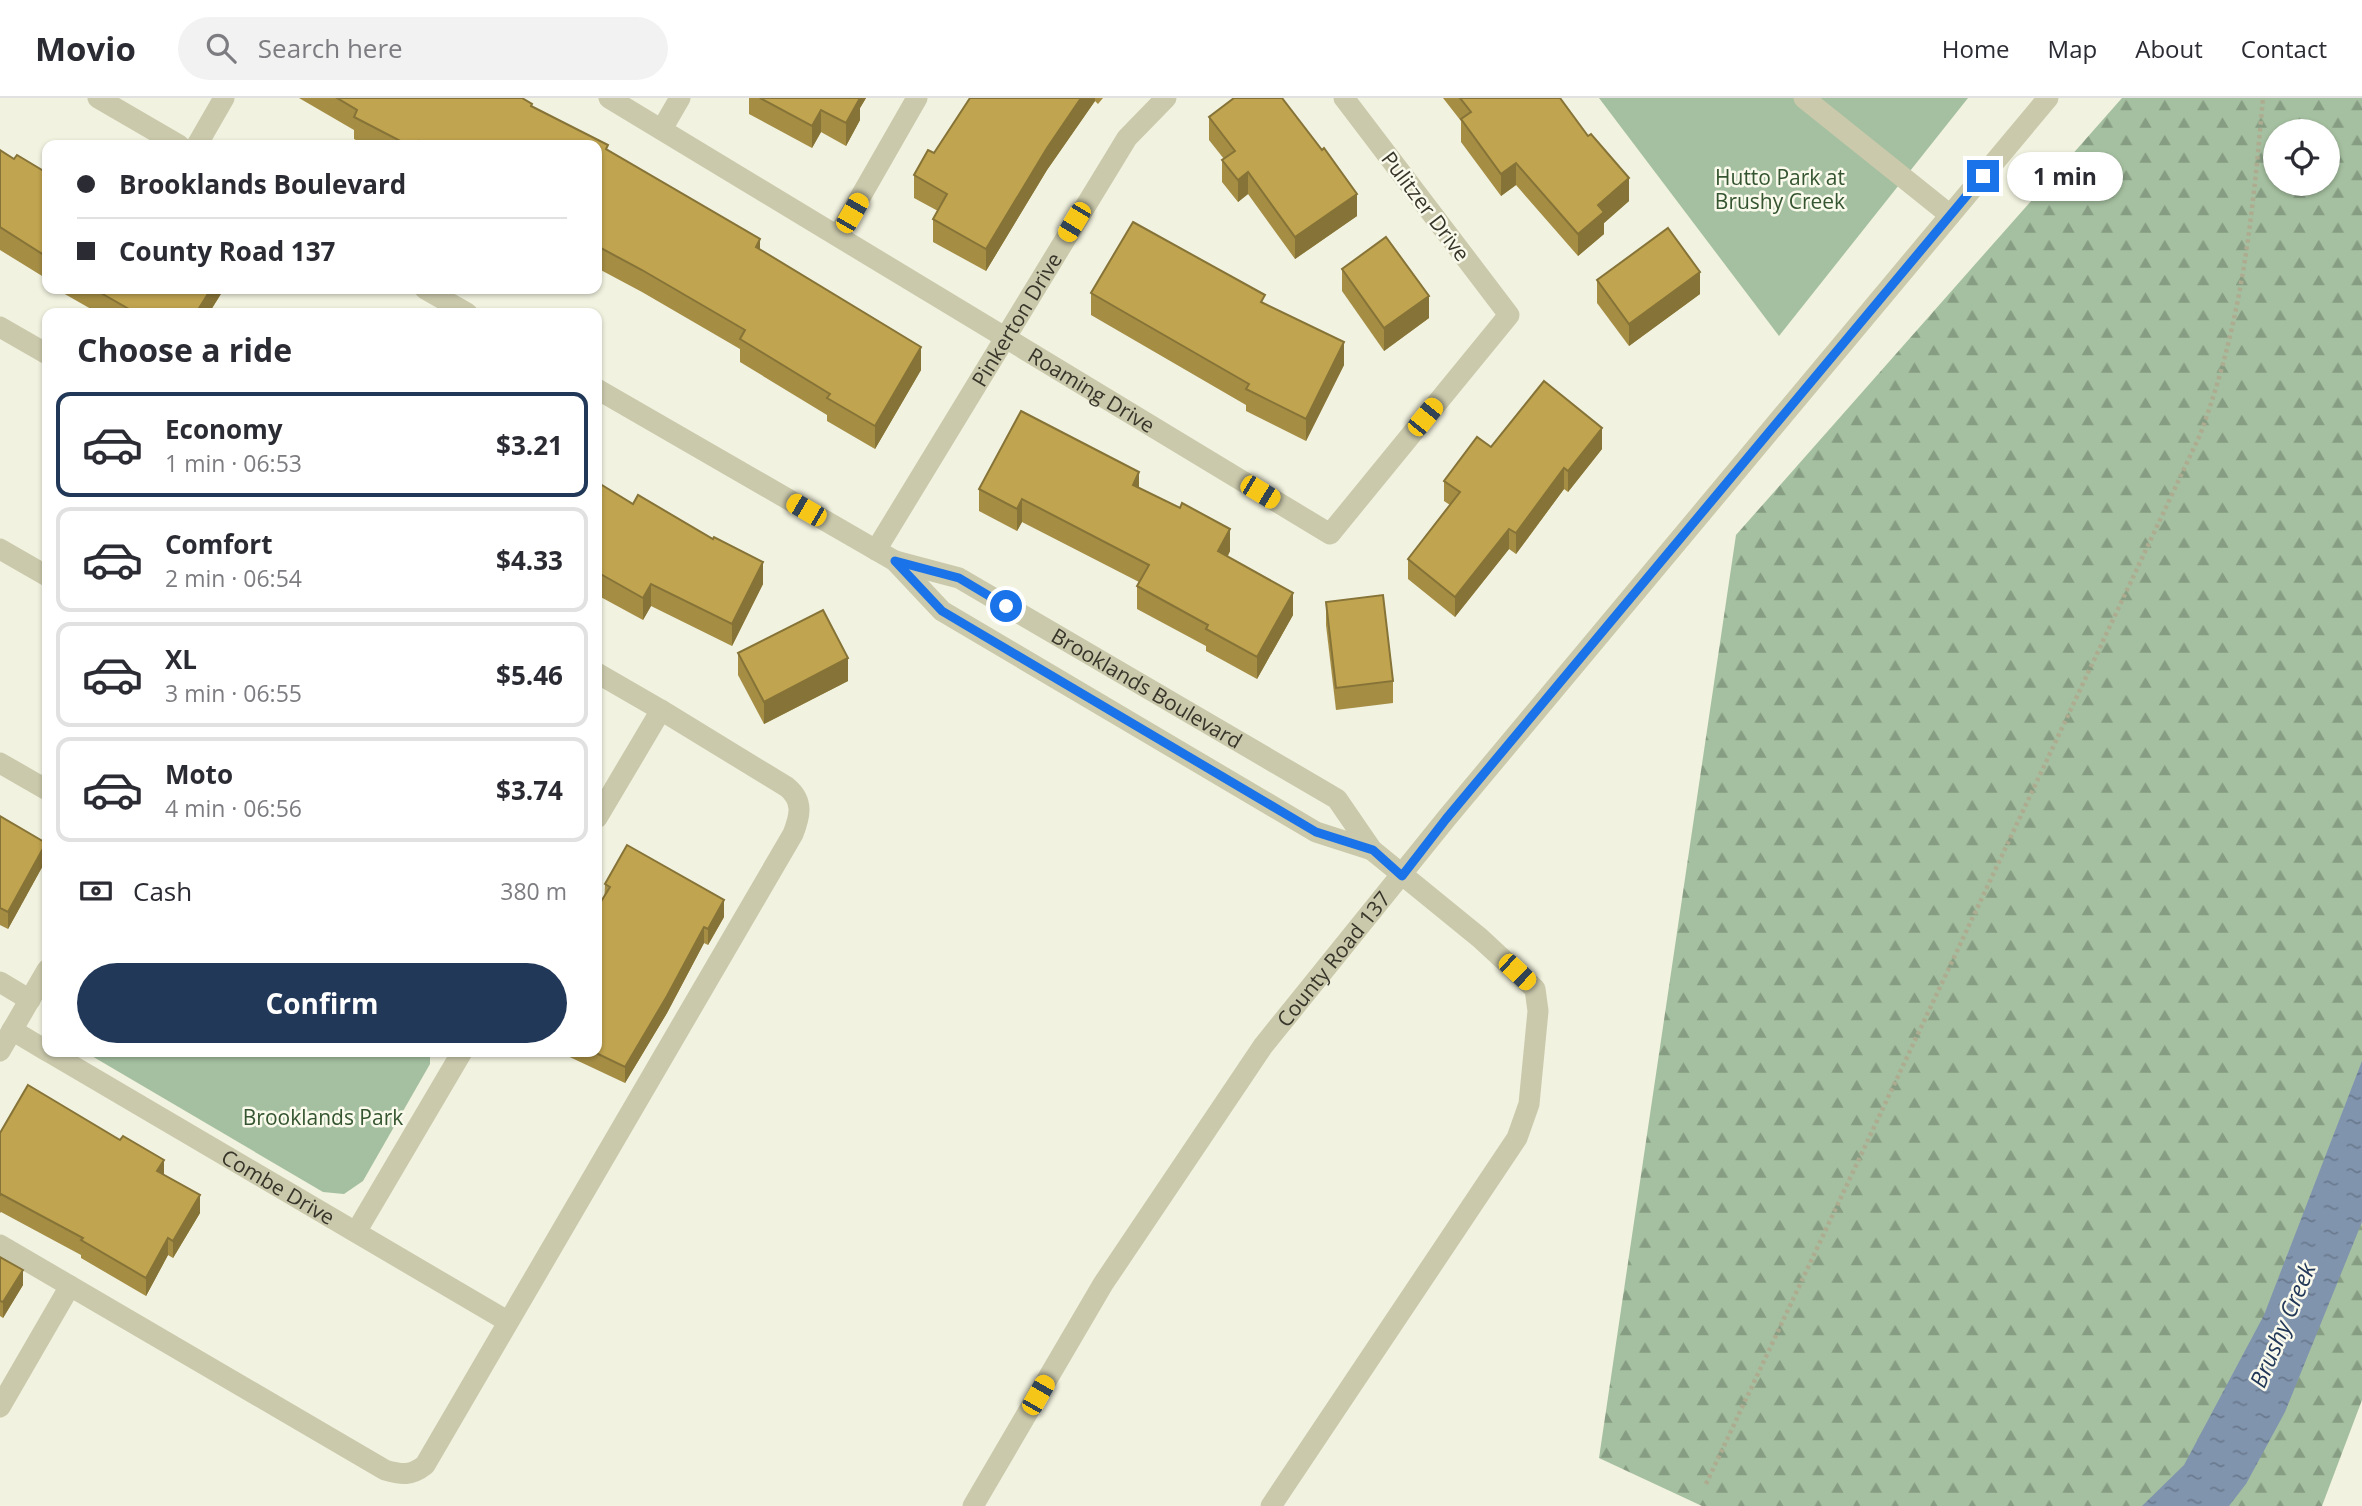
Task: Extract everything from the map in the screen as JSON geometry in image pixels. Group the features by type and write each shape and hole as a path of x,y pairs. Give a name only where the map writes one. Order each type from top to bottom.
{"street":[{"path":"98,98 170,140"},
{"path":"200,140 224,98"},
{"name":"Roaming Drive","path":"609,98 1330,534 1509,315"},
{"path":"662,129 680,98"},
{"path":"838,236 917,98"},
{"name":"Pinkerton Drive","path":"876,550 1127,138 1166,98"},
{"name":"Pulitzer Drive","path":"1344,98 1509,315"},
{"path":"1804,98 1950,215"},
{"name":"County Road 137","path":"974,1506 1103,1284 1263,1046 1446,819 2048,98"},
{"path":"434,294 458,308"},
{"path":"0,327 42,351"},
{"name":"Brooklands Boulevard","path":"602,391 895,561 959,578 1337,799 1373,850 1480,938 1535,989 1538,1011 1529,1104 1517,1138 1271,1506"},
{"path":"0,549 42,573"},
{"name":"Brooklands Boulevard","path":"895,561 942,611 1316,832 1373,850"},
{"path":"0,1245 385,1470 403,1475 416,1472 425,1465 780,858 799,818 800,806 796,794 787,787 602,676"},
{"path":"602,809 660,710"},
{"path":"0,762 42,787"},
{"path":"0,1051 42,979"},
{"path":"0,982 30,1000"},
{"name":"Combe Drive","path":"12,1030 42,1048"},
{"name":"Combe Drive","path":"58,1057 507,1321"},
{"path":"356,1232 459,1057"},
{"path":"0,1407 71,1286"}],"path":[{"path":"1706,1484 2200,435 2219,384 2240,302 2249,247 2263,98"}],"green space":[{"name":"Hutto Park at Brushy Creek","path":"1599,98 1968,98 1779,336"},
{"path":"2122,98 2362,98 2362,1400 2322,1506 1702,1506 1599,1458 1736,535"},
{"name":"Brooklands Park","path":"94,1057 430,1057 430,1064 363,1181 344,1194 323,1192"}],"water":[{"name":"Brushy Creek","path":"2362,1061 2362,1222 2285,1412 2246,1484 2229,1506 2142,1506 2184,1465 2264,1315"}],"building":[{"path":"337,98 522,98 532,104 531,106 598,140 398,140 354,117 357,110"},
{"path":"760,98 860,98 846,123 821,110 812,126"},
{"path":"970,98 1081,98 1047,148 986,249 933,219 947,194 914,175 928,150 934,153"},
{"path":"1234,98 1282,98 1322,150 1324,148 1357,194 1295,237 1248,172 1238,180 1222,160 1235,151 1209,117"},
{"path":"1460,98 1560,98 1588,136 1591,134 1629,178 1598,205 1604,212 1578,234 1516,163 1501,174 1461,119 1471,112"},
{"path":"602,142 608,145 606,149 760,239 756,247 921,347 875,426 827,398 830,394 740,339 745,330 602,249"},
{"path":"0,150 14,159 17,155 42,170 42,254 0,227"},
{"path":"1133,222 1265,295 1261,302 1344,342 1306,419 1246,389 1249,384 1091,293"},
{"path":"1668,228 1700,272 1629,324 1597,280"},
{"path":"1386,237 1429,296 1384,328 1342,269"},
{"path":"103,294 208,294 199,308 127,308"},
{"path":"1544,381 1602,428 1568,471 1564,468 1516,533 1509,529 1455,597 1408,559 1460,492 1444,481 1477,437 1491,447"},
{"path":"1021,411 1139,472 1133,485 1180,508 1182,503 1230,529 1218,551 1293,593 1257,657 1206,629 1208,625 1137,586 1149,565 1022,499 1017,509 979,489"},
{"path":"602,485 633,504 638,495 713,539 714,537 763,562 732,624 651,584 643,598 602,575"},
{"path":"1383,595 1393,681 1336,688 1326,602"},
{"path":"823,610 848,658 764,702 738,653"},
{"path":"0,816 42,841 42,850 8,912 0,908"},
{"path":"627,845 724,900 708,929 704,927 625,1067 602,1056 602,900 610,887 605,884"},
{"path":"28,1085 120,1140 123,1136 164,1160 157,1171 200,1195 173,1241 168,1238 146,1278 81,1240 83,1238 0,1195 0,1133"},
{"path":"0,1257 23,1270 3,1302 0,1301"}],"route":[{"path":"1006,606 959,578 895,561 942,611 1316,832 1373,850 1402,876 1446,819 1983,176"}]}
